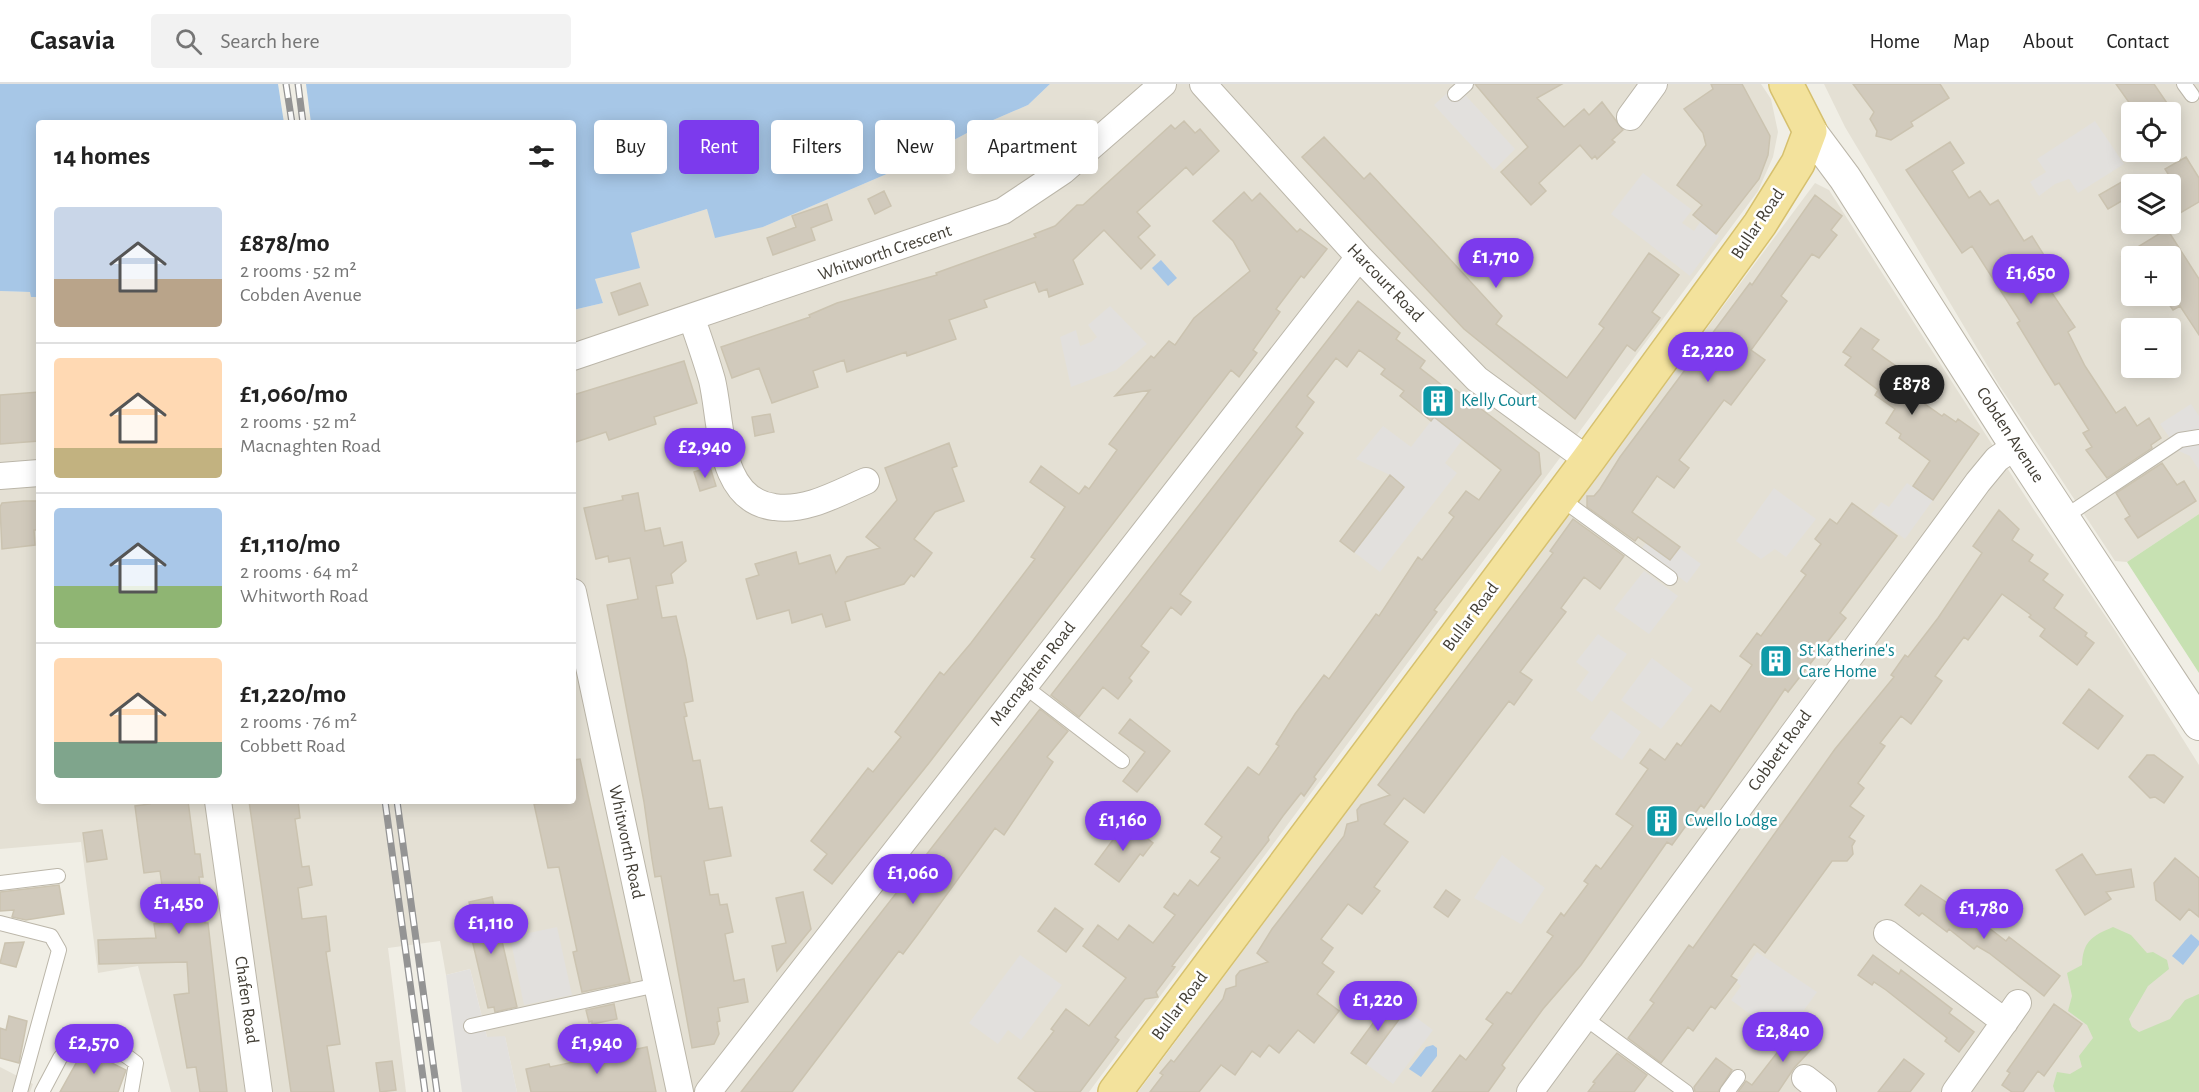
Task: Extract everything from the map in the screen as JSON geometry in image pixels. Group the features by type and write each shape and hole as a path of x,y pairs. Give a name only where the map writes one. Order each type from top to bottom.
{"main road":[{"name":"Cobden Avenue","path":"1786,84 1810,131"},
{"name":"Bullar Road","path":"1115,1092 1560,498 1760,224 1798,163 1810,131"}],"street":[{"name":"Whitworth Crescent","path":"576,356 1003,211 1063,171 1163,84"},
{"name":"Harcourt Road","path":"1203,84 1359,257 1477,379 1588,460"},
{"path":"1630,117 1654,84"},
{"name":"Cobden Avenue","path":"1810,131 1845,177 2016,446 2199,724"},
{"name":"Macnaghten Road","path":"708,1092 1359,257"},
{"path":"692,318 712,381 727,467 748,497 773,507 824,510 866,482"},
{"name":"Cobbett Road","path":"1542,1088 1585,1018 1978,482 1998,459 2016,446"},
{"path":"0,476 36,473"},
{"name":"Whitworth Road","path":"576,606 680,1092"},
{"name":"Chafen Road","path":"218,804 259,1092"},
{"path":"1887,933 1984,1006 2012,1012 1955,1092"}],"lane":[{"path":"1455,94 1466,84"},
{"path":"2063,518 2180,440 2199,437"},
{"path":"1560,498 1670,578"},
{"path":"1024,686 1122,761"},
{"path":"0,883 58,876"},
{"path":"0,923 51,936 59,950 20,1092"},
{"path":"471,1026 657,986"},
{"path":"1585,1018 1686,1092"},
{"path":"42,1092 60,1058 75,1040 93,1040 122,1052 136,1063 131,1092"},
{"path":"1726,1092 1738,1077"}],"shaded area":[{"path":"1050,84 1761,84 1771,99 1778,132 1773,157 1758,191 1089,1092 517,1092 505,1037 487,1037 470,969 446,975 440,941 388,948 406,1092 171,1092 138,966 98,973 81,842 0,849 0,291 31,292 31,296 36,297 36,804 576,804 576,309 603,303 595,279 631,233 707,209 763,227 887,174 955,174 955,139 967,133 967,174 1098,174 1098,120 993,120 1028,105"},
{"path":"1824,84 2199,84 2199,514 2127,562 2115,561 1999,385 1845,127"},
{"path":"1456,85 1515,149 1494,170 1434,105"},
{"path":"2095,121 2124,164 2078,193 2069,179 2055,184 2039,196 2030,182 2046,172 2037,159"},
{"path":"1643,173 1692,210 1682,223 1694,231 1701,221 1719,236 1690,276 1611,214"},
{"path":"1815,183 1829,190 2034,510 2116,632 2199,765 2199,1092 1138,1092"},
{"path":"1110,306 1147,344 1116,370 1071,387 1060,337 1076,330 1080,346 1091,342 1097,337 1088,325"},
{"path":"2191,404 2199,416 2199,470 2190,456 2179,451 2160,424"},
{"path":"1434,417 1462,440 1445,463 1457,473 1380,572 1354,552 1404,487 1390,475 1356,459 1383,426 1411,447"},
{"path":"1907,483 1933,500 1905,539 1871,514 1881,502 1889,507"},
{"path":"1774,488 1816,519 1786,557 1775,549 1761,559 1736,541"},
{"path":"1656,531 1701,564 1687,583 1641,549"},
{"path":"1644,571 1678,596 1649,634 1614,609"},
{"path":"1598,634 1627,654 1592,702 1576,690 1589,672 1576,662"},
{"path":"1652,658 1693,689 1661,729 1621,700"},
{"path":"1611,710 1641,732 1622,760 1590,738"},
{"path":"1502,855 1545,888 1521,924 1474,898"},
{"path":"557,927 572,995 524,1005 510,937"},
{"path":"1757,952 1817,992 1794,1024 1777,1012 1766,1026 1731,1000 1741,986 1736,981"},
{"path":"1020,955 1062,985 1021,1040 1008,1030 998,1044 969,1023"},
{"path":"470,969 487,1037 505,1036 517,1092 462,1092 446,975"},
{"path":"1406,1010 1433,1030 1393,1084 1366,1064"},
{"path":"0,1067 33,1084 30,1092 0,1092"}],"green space":[{"path":"2199,514 2199,673 2127,562"},
{"path":"2113,927 2131,935 2147,953 2153,952 2167,960 2169,969 2148,986 2129,1019 2132,1027 2139,1032 2170,1019 2185,1000 2199,994 2199,1092 2055,1092 2053,1086 2057,1072 2070,1074 2082,1067 2079,1056 2093,1038 2087,1025 2068,1011 2072,996 2067,973 2082,965 2084,950 2090,940"}],"water":[{"path":"0,84 1050,84 1028,105 993,120 967,120 967,133 955,139 955,120 875,120 875,174 887,174 763,227 715,238 707,209 631,233 640,268 595,279 603,303 576,309 576,120 36,120 36,297 31,297 30,292 0,291"},
{"path":"1161,260 1177,278 1168,286 1152,268"},
{"path":"2191,934 2199,941 2199,945 2183,965 2172,956"},
{"path":"1433,1045 1437,1048 1437,1056 1421,1077 1409,1069 1426,1047"}],"pier":[{"path":"278,84 306,84 311,120 284,120"}],"building":[{"path":"1475,84 1562,84 1537,98 1564,127 1584,109 1589,115 1602,102 1623,130 1612,140 1615,142 1597,159 1595,156 1592,159 1580,145 1539,183 1546,191 1531,205 1501,172 1528,147"},
{"path":"1711,84 1742,84 1770,136 1768,155 1759,179 1716,234 1693,215 1702,205 1677,185 1706,145 1703,133 1684,109 1713,89"},
{"path":"1853,84 1940,84 1949,98 1911,122 1913,126 1891,140 1876,136 1877,131 1870,119 1874,112"},
{"path":"2116,84 2154,84 2166,102 2129,102"},
{"path":"1184,121 1195,133 1200,129 1219,151 1193,175 1186,167 1137,212 1150,226 1138,237 1155,255 1141,269 1104,230 1073,260 1083,284 1049,297 1047,289 1039,292 1035,282 984,300 987,307 949,320 956,339 907,356 906,352 847,372 844,360 813,371 818,387 772,403 759,368 732,378 721,347 810,317 809,315 837,303 937,275 936,273 1036,237 1034,234 1055,226 1077,205 1083,205 1171,125 1175,129"},
{"path":"1324,137 1364,179 1370,173 1436,244 1502,316 1496,324 1567,378 1604,328 1599,324 1649,253 1679,275 1652,312 1660,318 1635,351 1627,345 1575,419 1464,329 1302,157"},
{"path":"1950,142 1964,163 1952,171 1969,198 1980,191 1990,205 1998,200 2024,241 2032,236 2057,276 2049,281 2055,290 2052,293 2075,327 2068,332 2085,366 2116,413 2125,407 2137,426 2149,418 2161,438 2151,445 2152,448 2107,478 2086,450 2092,447 2083,433 2089,430 2059,383 2055,385 2017,323 2020,321 1972,246 1962,253 1906,170"},
{"path":"2186,157 2199,178 2199,202 2181,213 2181,174 2168,174 2165,169 2181,162"},
{"path":"2121,182 2121,201 2108,209 2099,195"},
{"path":"884,191 891,206 875,214 868,199"},
{"path":"1244,192 1252,201 1260,193 1297,232 1300,229 1327,249 1304,278 1301,276 1276,309 1280,312 1253,350 1257,353 1239,377 1231,370 929,763 832,884 814,870 827,854 811,841 868,768 873,772 901,737 895,732 940,672 944,675 971,643 1035,559 1031,557 1065,507 1030,482 1041,466 1079,494 1085,486 1089,489 1117,450 1109,444 1150,390 1115,396 1151,356 1154,358 1169,341 1175,345 1194,318 1250,271 1233,241 1213,221"},
{"path":"1815,195 1842,216 1831,230 1837,235 1819,258 1812,254 1781,296 1787,301 1751,350 1765,360 1731,405 1724,400 1679,460 1689,468 1674,488 1657,476 1632,512 1680,547 1670,560 1638,537 1635,541 1587,507 1587,496 1594,496 1600,489 1620,457 1750,283 1752,285"},
{"path":"827,204 832,220 811,228 815,240 773,255 767,238 796,227 792,216"},
{"path":"2159,234 2170,234 2178,246 2139,246"},
{"path":"2181,251 2199,279 2199,335 2180,306"},
{"path":"640,283 648,305 619,315 611,293"},
{"path":"1358,301 1400,333 1396,339 1425,361 1420,368 1452,393 1455,389 1539,453 1541,474 1434,610 1437,612 1314,777 1316,779 1304,796 1301,793 1283,816 1268,837 1269,840 1172,966 1175,967 1156,992 1158,997 1145,999 1115,1037 1119,1040 1080,1092 1036,1092 1018,1078 1054,1031 1051,1029 1066,1009 1089,1026 1126,978 1083,946 1098,925 1118,940 1129,925 1153,943 1175,915 1164,907 1174,893 1178,896 1190,880 1198,886 1220,858 1211,852 1222,837 1205,824 1248,767 1259,775 1279,746 1276,744 1295,714 1324,675 1329,679 1376,614 1379,616 1418,557 1422,560 1454,517 1449,513 1466,491 1479,500 1501,470 1434,417 1431,421 1400,396 1404,391 1381,374 1385,369 1359,350 1347,367 1336,358 1307,396 1314,402 1296,427 1303,433 1180,594 1191,602 1181,615 1171,607 1141,646 1149,652 1129,678 1132,681 1118,699 1103,687 1079,717 1051,695"},
{"path":"1861,328 1879,340 1872,349 1906,373 1903,377 1910,381 1904,389 1942,416 1944,414 1956,422 1958,419 1979,434 1933,500 1913,486 1930,461 1899,438 1901,434 1886,423 1895,409 1875,395 1878,390 1845,365 1851,357 1843,352"},
{"path":"684,361 697,403 654,417 656,424 609,440 606,432 576,442 576,394"},
{"path":"36,392 36,441 0,444 0,395"},
{"path":"770,414 774,432 755,436 752,417"},
{"path":"949,443 957,466 952,468 964,501 935,512 914,539 932,553 914,577 911,575 904,584 845,602 850,620 826,627 822,614 792,623 789,610 757,619 746,579 759,575 755,564 796,552 799,564 830,555 836,573 847,557 880,548 866,537 897,500 885,468"},
{"path":"2162,463 2177,485 2184,481 2196,501 2138,538 2125,519 2130,516 2116,493"},
{"path":"710,467 716,486 700,491 694,472"},
{"path":"1390,475 1404,487 1354,552 1340,541"},
{"path":"638,493 645,531 660,528 664,546 682,542 686,561 671,574 673,583 656,586 662,618 676,616 686,659 693,701 684,703 687,716 684,717 693,761 700,760 709,809 722,807 731,856 704,861 710,895 718,894 720,905 727,904 733,932 725,934 734,981 744,979 748,1002 718,1008 719,1034 714,1044 692,1048 661,876 655,877 644,802 607,605 638,599 630,558 609,562 608,556 596,559 584,508 623,500 622,496"},
{"path":"36,501 35,545 2,549 0,507 2,503"},
{"path":"1852,503 1897,536 1840,613 1846,618 1788,692 1785,689 1704,808 1701,805 1672,845 1667,842 1581,965 1543,1009 1502,1065 1505,1068 1488,1092 1432,1092 1460,1055 1466,1060 1493,1024 1486,1019 1507,992 1511,994 1553,936 1547,932 1561,913 1564,916 1588,884 1584,881 1596,865 1601,869 1633,826 1616,814 1648,769 1640,763 1650,749 1665,760 1677,743 1681,746 1711,705 1720,712 1752,665 1740,656 1757,633 1761,636 1806,575 1801,571 1821,544 1815,539 1830,519 1837,524"},
{"path":"1999,510 2019,529 2012,540 2033,555 2029,561 2048,574 2043,580 2063,595 2054,608 2087,633 2085,636 2094,643 2077,665 2040,636 2045,629 2029,617 2031,615 2002,594 1968,640 1964,637 1935,676 1942,681 1911,724 1901,716 1880,743 1885,746 1858,783 1864,788 1850,806 1864,816 1849,837 1855,841 1852,846 1853,854 1847,861 1832,861 1765,953 1754,944 1731,976 1737,980 1715,1009 1711,1006 1693,1031 1688,1027 1661,1063 1628,1038 1654,1003 1650,1000 1689,945 1693,948 1835,749 1894,677 1891,675 1905,655 1908,657 1938,618 1982,553 1973,546"},
{"path":"1573,519 1624,556 1600,589 1584,577 1561,608 1566,612 1520,672 1532,680 1514,705 1509,701 1424,813 1404,798 1384,824 1408,842 1374,887 1380,891 1362,914 1348,904 1321,939 1333,948 1322,963 1334,972 1317,994 1339,1011 1314,1043 1298,1030 1279,1053 1269,1045 1260,1057 1252,1051 1235,1075 1221,1065 1199,1092 1150,1092 1163,1075 1160,1073 1171,1060 1174,1062 1223,999 1226,989 1236,986 1236,976 1240,971 1268,962 1257,953 1272,929 1344,836 1347,824 1358,821 1357,810 1361,805 1390,795 1378,785 1553,553 1550,551"},
{"path":"2089,689 2123,716 2098,749 2063,723"},
{"path":"1040,709 1068,731 1047,757 1053,762 1004,835 995,828 903,954 899,951 792,1092 741,1092"},
{"path":"1130,719 1170,751 1137,792 1123,781 1145,752 1119,733"},
{"path":"2147,755 2154,755 2183,777 2164,803 2155,797 2150,798 2129,777"},
{"path":"580,759 630,982 582,992 573,952 577,951 559,867 548,868 534,804 576,804 576,760"},
{"path":"188,804 195,854 200,854 203,877 199,877 205,923 208,923 227,1092 200,1092 196,1067 187,1068 174,995 189,993 187,962 99,964 98,940 156,938 154,924 167,922 160,871 144,873 135,806"},
{"path":"249,804 298,804 300,818 295,819 302,867 309,866 312,885 298,888 302,919 326,916 330,951 326,952 340,1044 327,1046 334,1092 291,1092"},
{"path":"1126,822 1153,843 1143,856 1140,854 1119,882 1095,864"},
{"path":"102,830 107,859 87,862 83,833"},
{"path":"2082,854 2096,875 2131,869 2134,887 2106,892 2111,899 2085,915 2056,870"},
{"path":"2175,858 2199,878 2199,917 2189,909 2180,920 2156,900 2154,883"},
{"path":"59,885 64,914 26,920 12,917 14,910 0,911 0,892"},
{"path":"1921,885 1974,921 1976,918 2006,941 2009,937 2060,976 2044,996 1989,953 1977,946 1974,949 1949,929 1947,932 1922,913 1919,916 1905,905"},
{"path":"1446,890 1460,900 1448,917 1434,907"},
{"path":"803,892 811,929 777,971 772,946 786,943 776,898"},
{"path":"492,897 517,1007 495,1012 494,1007 488,1008 466,914 472,913 469,902"},
{"path":"1055,908 1083,929 1066,952 1038,931"},
{"path":"24,942 16,967 0,963 5,943"},
{"path":"1873,955 1899,974 1901,970 1952,1009 1949,1013 1974,1032 1959,1052 1945,1041 1947,1038 1886,990 1874,982 1872,985 1858,975"},
{"path":"1391,999 1406,1010 1366,1064 1351,1053"},
{"path":"614,1004 617,1019 592,1024 592,1021 589,1022 586,1010"},
{"path":"2054,1004 2082,1024 2044,1076 2038,1071 2023,1092 2012,1092 2002,1085 2010,1073 2007,1071"},
{"path":"9,1016 27,1021 19,1063 0,1058 0,1028 6,1030"},
{"path":"1798,1026 1818,1042 1794,1068 1778,1092 1738,1092 1746,1081 1752,1085"},
{"path":"647,1047 656,1092 531,1092 526,1069 549,1064 550,1067"},
{"path":"84,1049 126,1070 118,1092 60,1092"},
{"path":"1617,1053 1647,1075 1634,1092 1588,1092 1595,1083 1593,1082"},
{"path":"1716,1058 1732,1070 1718,1092 1695,1092 1694,1087"},
{"path":"1904,1059 1924,1074 1910,1092 1878,1092"},
{"path":"392,1061 396,1090 380,1092 376,1063"}],"railway":[{"path":"286,84 292,120"},
{"path":"298,84 303,120"},
{"path":"385,804 425,1092"},
{"path":"397,804 437,1092"}],"place":[{"name":"Kelly Court","path":"1438,401"},
{"name":"St Katherine's Care Home","path":"1776,661"},
{"name":"Cwello Lodge","path":"1662,821"}]}
